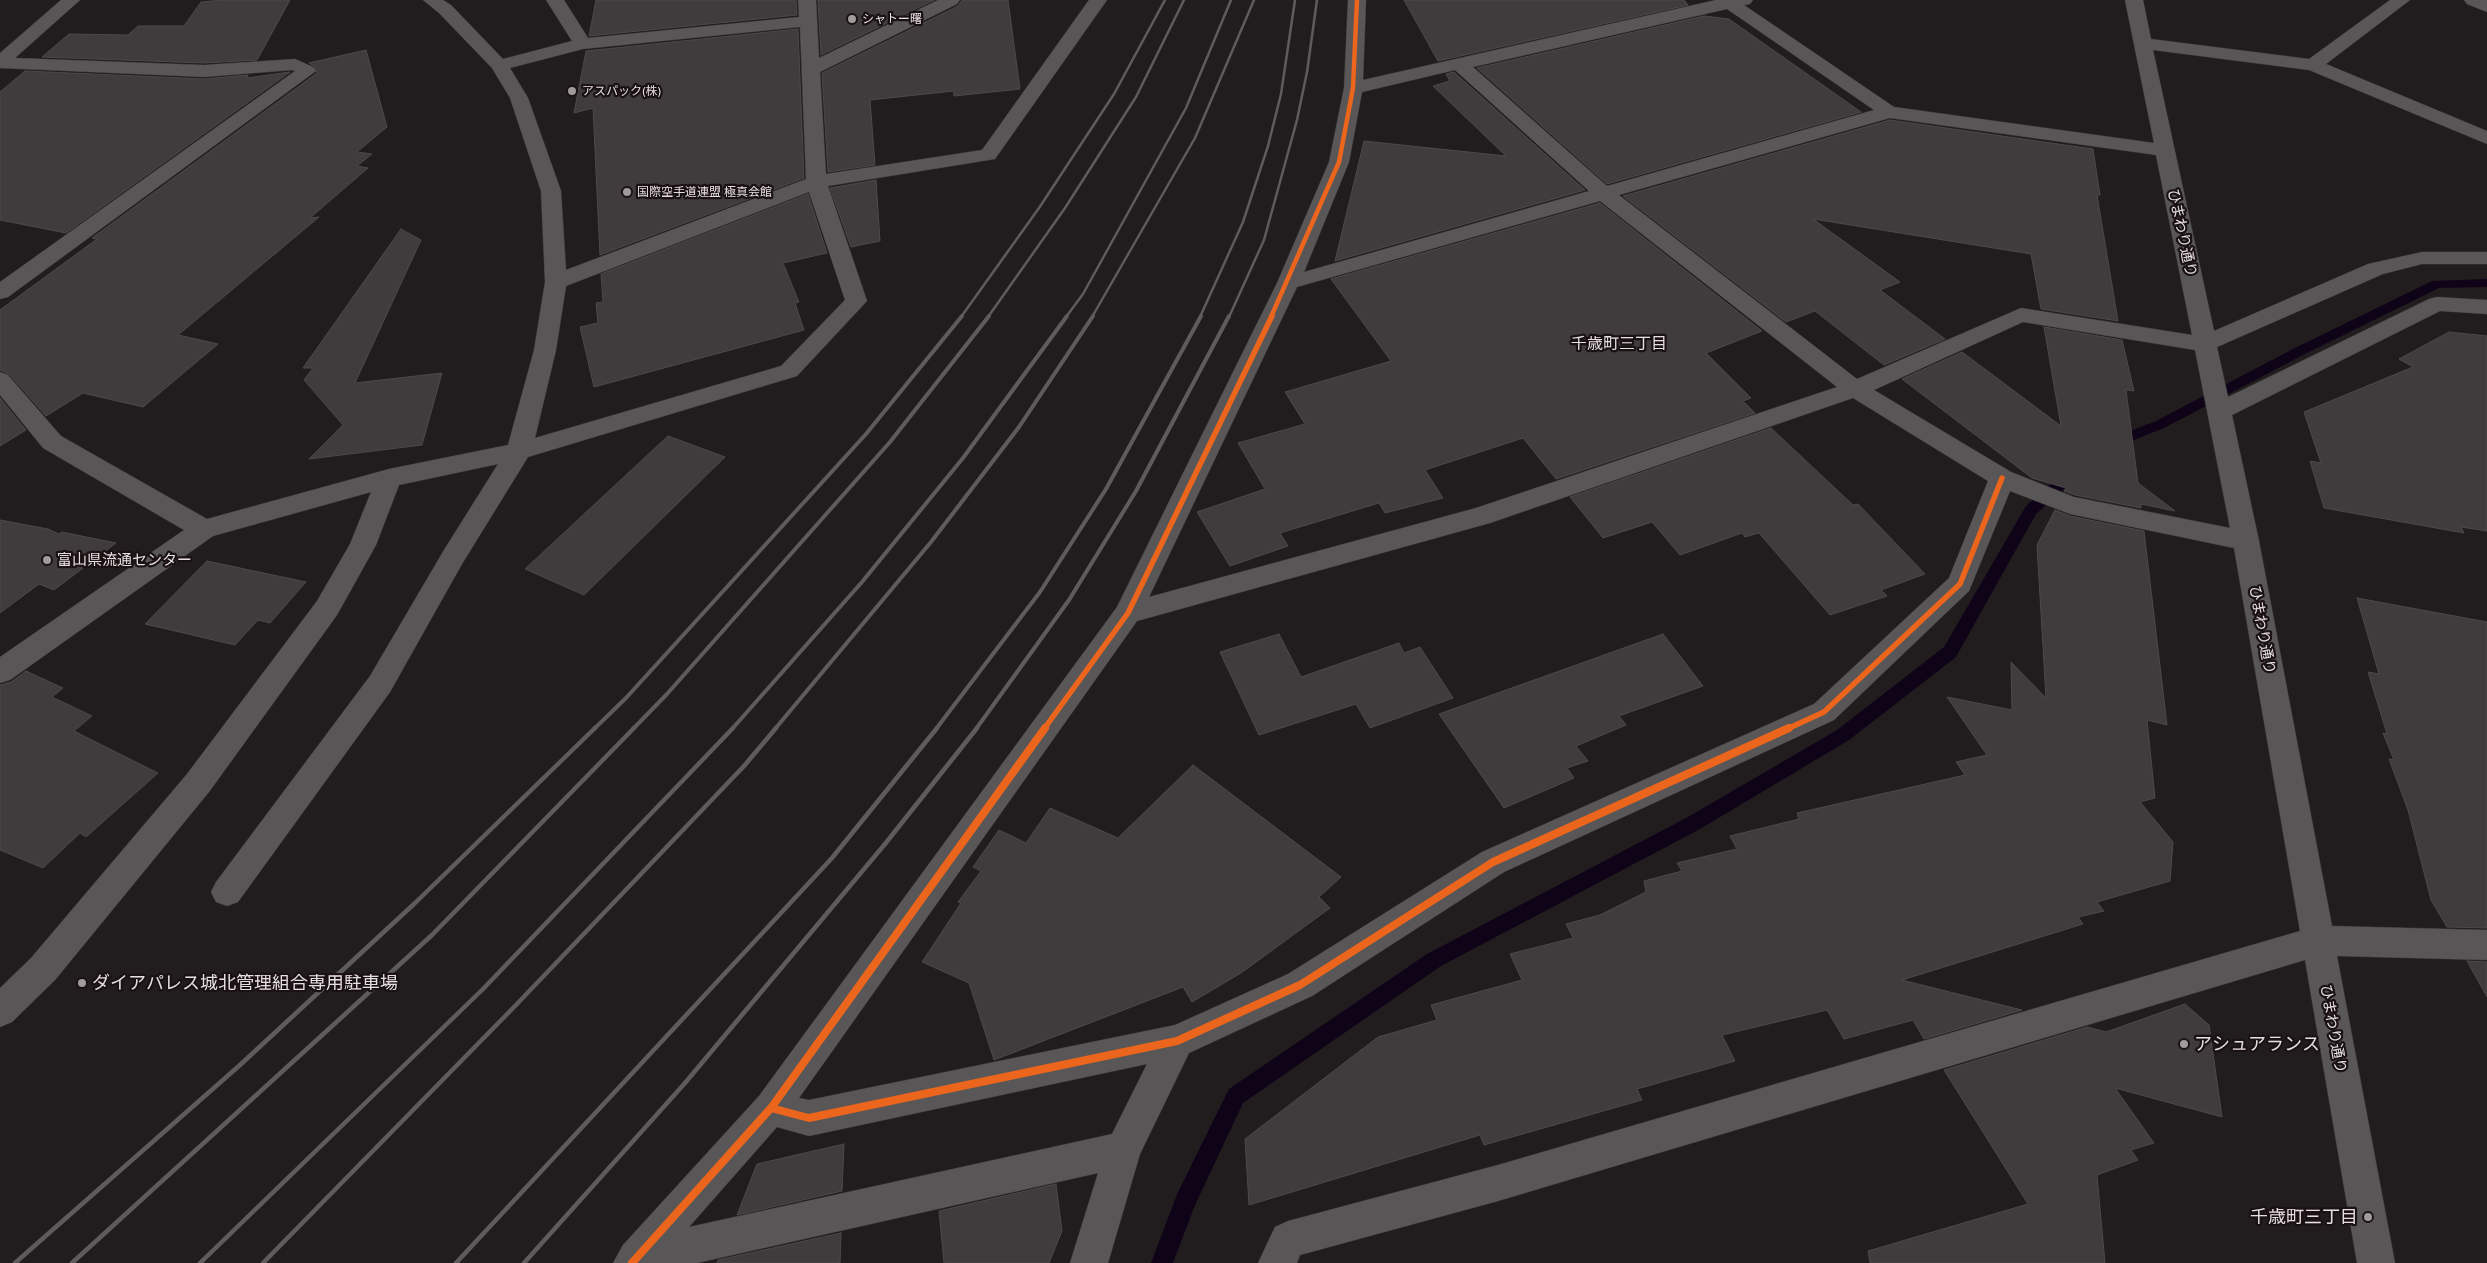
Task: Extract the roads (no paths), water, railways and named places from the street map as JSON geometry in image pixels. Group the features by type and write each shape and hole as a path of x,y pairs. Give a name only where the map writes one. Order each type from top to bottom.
{"street":[{"path":"0,62 71,0"},
{"path":"227,892 380,684 453,557 519,451 545,350 556,282 552,192 519,98 499,66 445,9 432,0"},
{"path":"554,0 583,44"},
{"path":"0,672 204,529 389,478 519,451 789,371 856,301 816,182 807,0"},
{"path":"810,70 951,0"},
{"path":"556,282 816,182 988,156 1098,0"},
{"path":"634,1261 771,1108 1128,613 1288,283 1339,162 1353,88 1358,0"},
{"name":"ひまわり通り","path":"2134,0 2246,541 2376,1263"},
{"path":"2313,65 2401,0"},
{"path":"2472,0 2487,7"},
{"path":"1353,88 1733,1 1889,112"},
{"path":"499,66 583,44 807,22"},
{"path":"2142,43 2313,65 2487,138"},
{"path":"0,62 204,71 295,64 307,71 0,292"},
{"path":"1458,63 1604,194 1855,389 2002,478 2070,505 2246,541"},
{"path":"1288,283 1889,112 2165,150"},
{"path":"1128,613 1481,516 1855,389 2021,315 2205,344 2376,269 2422,258 2487,258"},
{"path":"2218,412 2437,304 2487,307"},
{"path":"0,380 52,442 204,529"},
{"path":"0,1012 43,969 198,783 327,608 363,546 389,478"},
{"path":"771,1108 809,1118 1176,1042 1300,985 1493,862 1824,712 1960,584 2002,478"},
{"path":"1276,1263 1288,1240 1498,1183 2317,941 2487,945"},
{"path":"1089,1263 1123,1149 1176,1042"},
{"path":"634,1261 1123,1149"}],"waterway":[{"path":"2112,444 2161,424 2298,352 2437,284 2487,283"},
{"path":"1162,1263 1186,1200 1236,1096 1434,960 1694,823 1843,735 1950,652 2031,510 2074,472"}],"railway":[{"path":"961,317 1039,208 1114,94 1165,0"},
{"path":"988,317 1065,208 1136,97 1184,0"},
{"path":"1066,317 1083,294 1186,108 1231,0"},
{"path":"1092,317 1195,138 1254,0"},
{"path":"1200,317 1243,222 1268,146 1281,94 1295,0"},
{"path":"1229,317 1264,240 1297,120 1307,72 1317,0"},
{"path":"594,729 626,698 866,434 962,316"},
{"path":"633,729 667,694 890,442 989,316"},
{"path":"732,729 862,582 963,458 1067,316"},
{"path":"775,729 931,542 1019,427 1093,316"},
{"path":"936,729 1040,592 1106,489 1201,316"},
{"path":"976,729 1069,600 1136,491 1229,316"},
{"path":"15,1263 240,1065 414,904 595,728"},
{"path":"72,1263 432,935 634,728"},
{"path":"200,1263 483,989 733,728"},
{"path":"263,1263 516,1005 744,766 776,728"},
{"path":"456,1263 832,858 937,728"},
{"path":"524,1263 685,1083 885,844 977,728"}],"place":[{"name":"シャトー曙","path":"852,19"},
{"name":"アスパック(株)","path":"572,91"},
{"name":"国際空手道連盟 極真会館","path":"627,192"},
{"name":"富山県流通センター","path":"47,560"},
{"name":"ダイアパレス城北管理組合専用駐車場","path":"82,983"},
{"name":"アシュアランス","path":"2184,1044"},
{"name":"千歳町三丁目","path":"2368,1217"}],"district":[{"name":"千歳町三丁目","path":"1619,344"}]}
